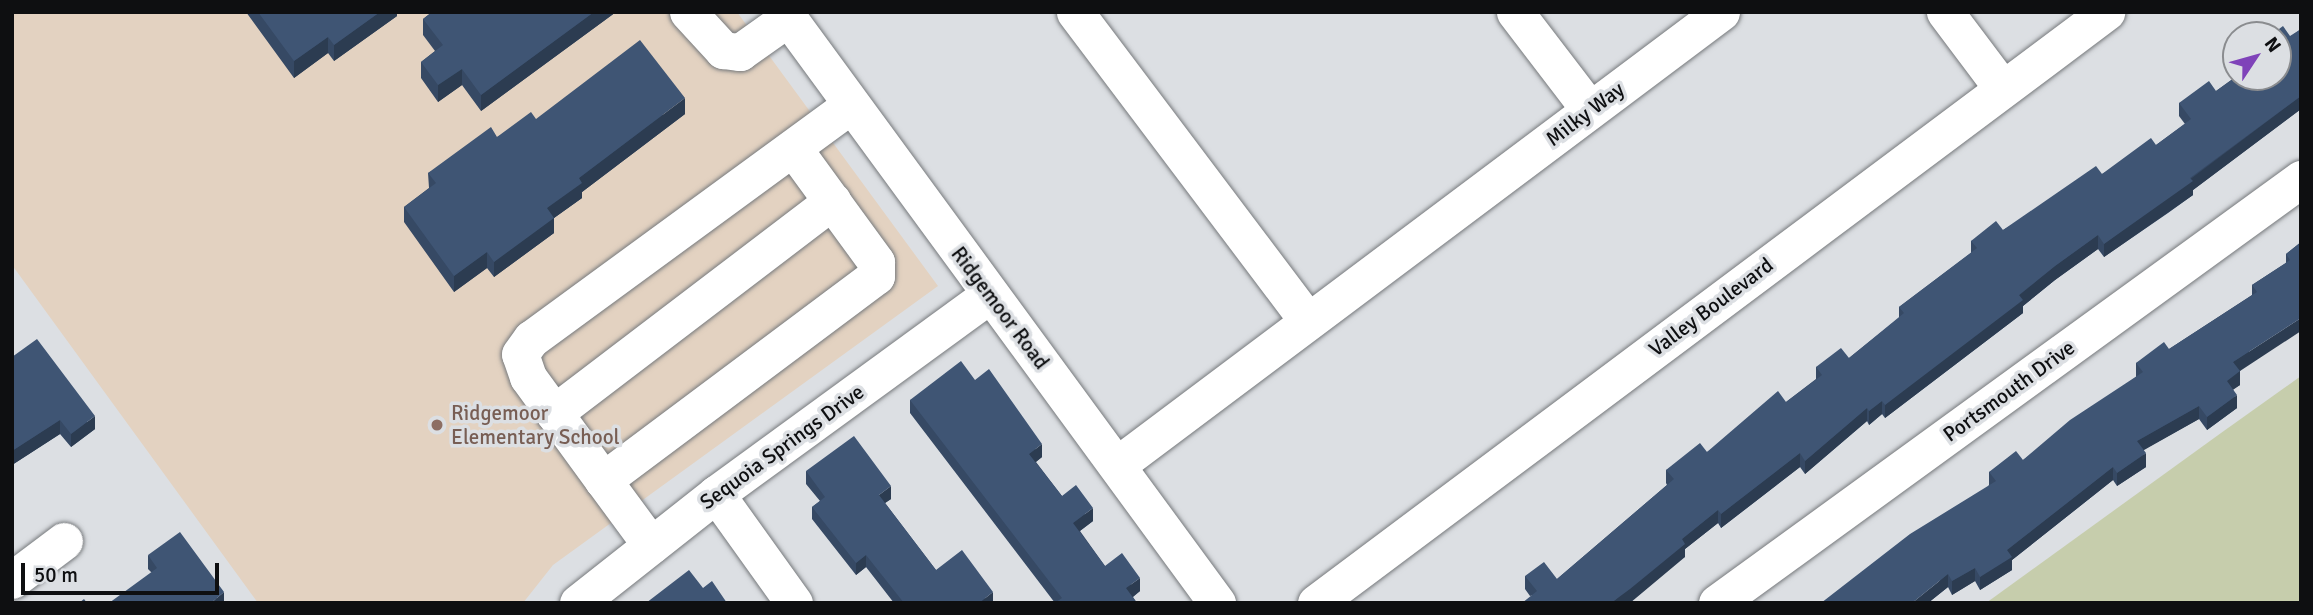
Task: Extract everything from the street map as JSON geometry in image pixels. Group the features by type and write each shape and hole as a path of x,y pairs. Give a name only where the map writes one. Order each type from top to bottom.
{"street":[{"path":"688,12 723,50 740,52 786,15"},
{"path":"1075,12 1308,321"},
{"path":"1515,12 1590,110"},
{"name":"Milky Way","path":"1117,465 1450,218 1721,12"},
{"path":"1945,12 2002,88"},
{"name":"Valley Boulevard","path":"1316,603 2106,12"},
{"name":"Ridgemoor Road","path":"786,15 1217,603"},
{"path":"650,545 528,377 520,354 531,339 851,105"},
{"path":"603,480 876,276 876,262 793,148"},
{"name":"Portsmouth Drive","path":"1717,603 2301,179"},
{"path":"554,413 832,201"},
{"name":"Sequoia Springs Drive","path":"578,603 716,495 989,295"},
{"path":"716,495 794,603"},
{"path":"12,580 64,541"}],"shaded area":[{"name":"Ridgemoor Elementary School","path":"12,12 737,12 938,286 553,565 523,603 258,603 12,265"}],"green space":[{"path":"2301,376 2301,603 1986,603 2221,433"}],"building":[{"path":"258,12 380,12 334,45 328,37 294,61"},
{"path":"432,12 594,12 481,95 462,69 438,85 421,62 443,45 423,19"},
{"path":"2301,29 2301,96 2190,178 2193,181 2104,244 2098,235 2019,295 2023,300 1885,405 1882,401 1869,411 1867,408 1805,461 1800,453 1721,514 1718,510 1682,539 1685,544 1611,603 1522,603 1537,591 1525,576 1544,562 1557,579 1674,479 1666,470 1700,443 1707,452 1778,391 1786,402 1822,375 1816,367 1841,348 1849,358 1904,313 1899,307 1977,248 1971,241 1996,221 2003,230 2096,166 2102,174 2151,138 2156,145 2191,119 2179,103 2209,81 2216,91 2222,87 2222,91 2292,91 2292,35"},
{"path":"640,40 685,98 579,178 582,183 547,208 554,218 494,262 487,252 454,276 404,207 436,183 428,173 491,127 497,137 531,112 536,119"},
{"path":"2301,242 2301,318 2233,362 2240,371 2227,381 2237,395 2207,417 2199,406 2137,441 2146,453 2117,473 2113,467 2007,550 2012,557 1980,577 1975,568 1952,581 1948,574 1912,603 1821,603 1910,534 1996,481 1989,472 2016,451 2023,460 2070,420 2143,372 2136,363 2164,342 2169,349 2257,292 2252,285 2290,260 2286,254"},
{"path":"37,339 95,416 71,434 60,420 12,451 12,357"},
{"path":"961,361 975,380 989,369 1042,444 1029,454 1062,496 1076,485 1093,508 1073,523 1105,566 1122,553 1140,578 1126,588 1137,603 1056,602 1062,598 910,400"},
{"path":"854,436 891,486 879,495 936,570 962,550 993,592 979,603 904,603 866,555 856,563 812,507 825,497 806,471"},
{"path":"180,532 224,592 211,603 109,603 157,568 148,555"},
{"path":"689,570 703,588 712,581 727,603 646,603"}],"place":[{"name":"Ridgemoor Elementary School","path":"437,425"}]}
